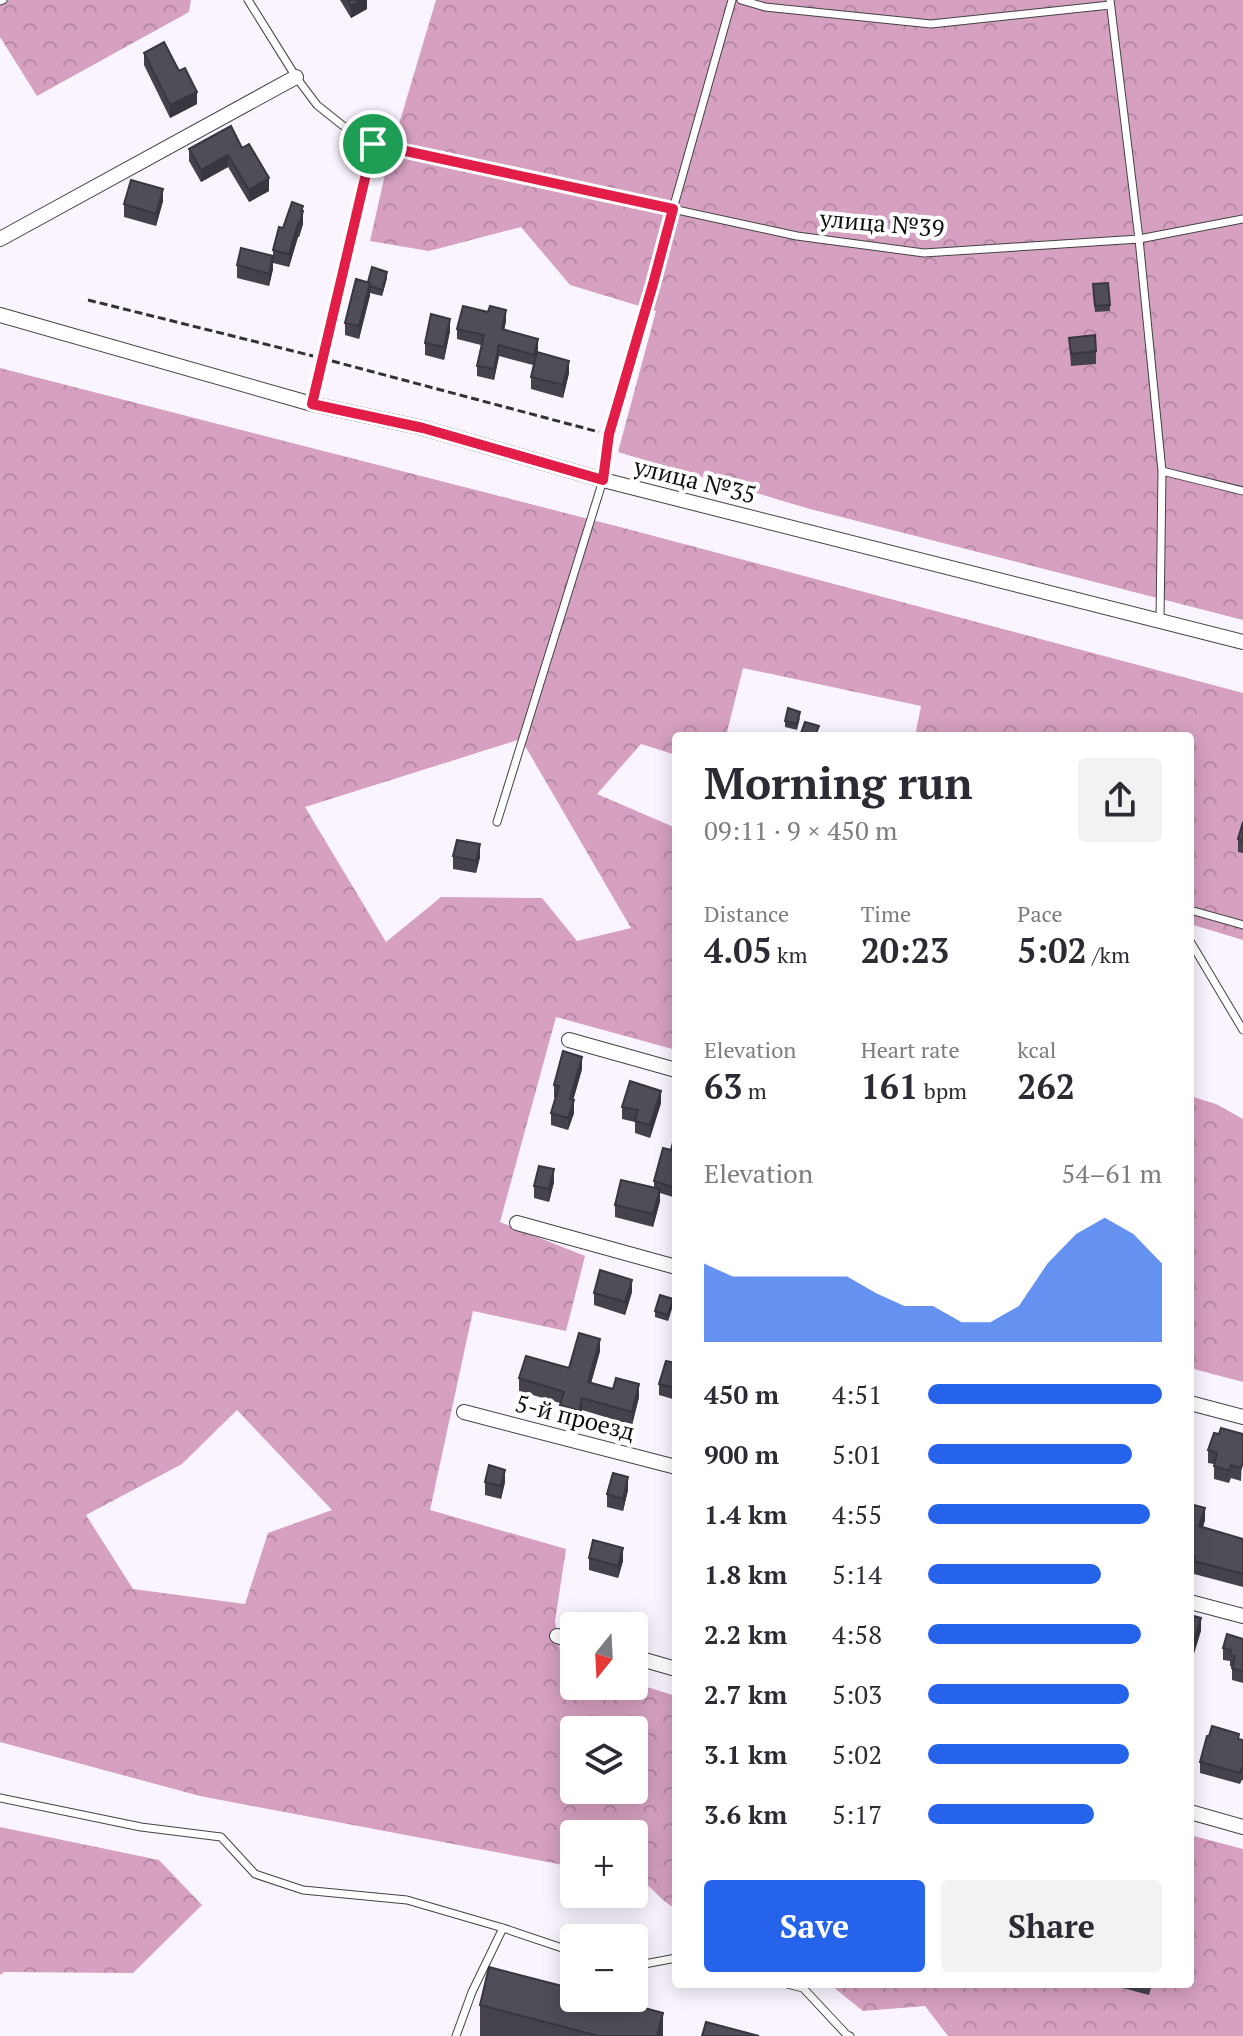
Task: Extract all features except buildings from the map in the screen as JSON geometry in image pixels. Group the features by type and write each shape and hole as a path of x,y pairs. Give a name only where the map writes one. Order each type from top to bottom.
{"street":[{"path":"0,239 296,77"},
{"name":"улица №35","path":"0,315 312,404 423,428 603,480 1243,642"},
{"path":"569,1040 672,1069"},
{"path":"517,1223 672,1266"},
{"path":"1194,1404 1243,1417"},
{"name":"5-й проезд","path":"464,1412 672,1466"},
{"path":"1194,1603 1243,1616"},
{"path":"648,1661 672,1668"},
{"path":"1194,1813 1243,1827"}],"lane":[{"name":"улица №39","path":"248,0 317,105 373,144 797,236 924,253 1139,239 1243,219"},
{"path":"497,822 603,480 609,434 732,0"},
{"path":"741,0 765,7 931,24 1110,3 1139,239 1162,471 1160,622"},
{"path":"312,404 373,144"},
{"path":"1162,471 1243,491"},
{"path":"1194,911 1243,925"},
{"path":"1194,948 1243,1030"},
{"path":"0,1798 141,1827 221,1837 255,1874 303,1890 407,1900 560,1947"},
{"path":"456,2036 472,1992 503,1928"},
{"path":"648,1963 672,1959"},
{"path":"803,1988 850,2036"}],"path":[{"path":"88,300 609,434"}],"green space":[{"path":"0,0 191,0 189,12 37,96 0,37"},
{"path":"436,0 1243,0 1243,620 810,509 618,452 656,311 570,285 521,227 429,251 370,241 388,161"},
{"path":"0,368 620,527 1243,693 1243,940 1194,925 1194,732 916,732 921,706 743,668 727,732 672,732 672,754 641,744 597,794 672,826 672,1049 556,1017 500,1222 585,1256 566,1331 473,1311 430,1510 566,1549 555,1621 560,1650 560,1700 648,1700 648,1687 672,1695 672,1905 648,1886 648,1820 560,1820 560,1864 200,1796 0,1742","holes":["521,739 631,928 577,941 542,898 441,897 386,942 305,807","237,1410 332,1510 268,1533 245,1604 133,1589 86,1515 182,1464"]},
{"path":"1194,1097 1216,1104 1243,1119 1243,1382 1194,1369"},
{"path":"0,1827 159,1860 202,1905 133,1973 4,1972 0,1975"},
{"path":"1194,1836 1243,1849 1243,2036 948,2036 925,2006 863,2011 834,1988 1194,1988"}],"route":[{"path":"373,144 673,209 609,434 603,480 423,428 312,404 373,144"}]}
